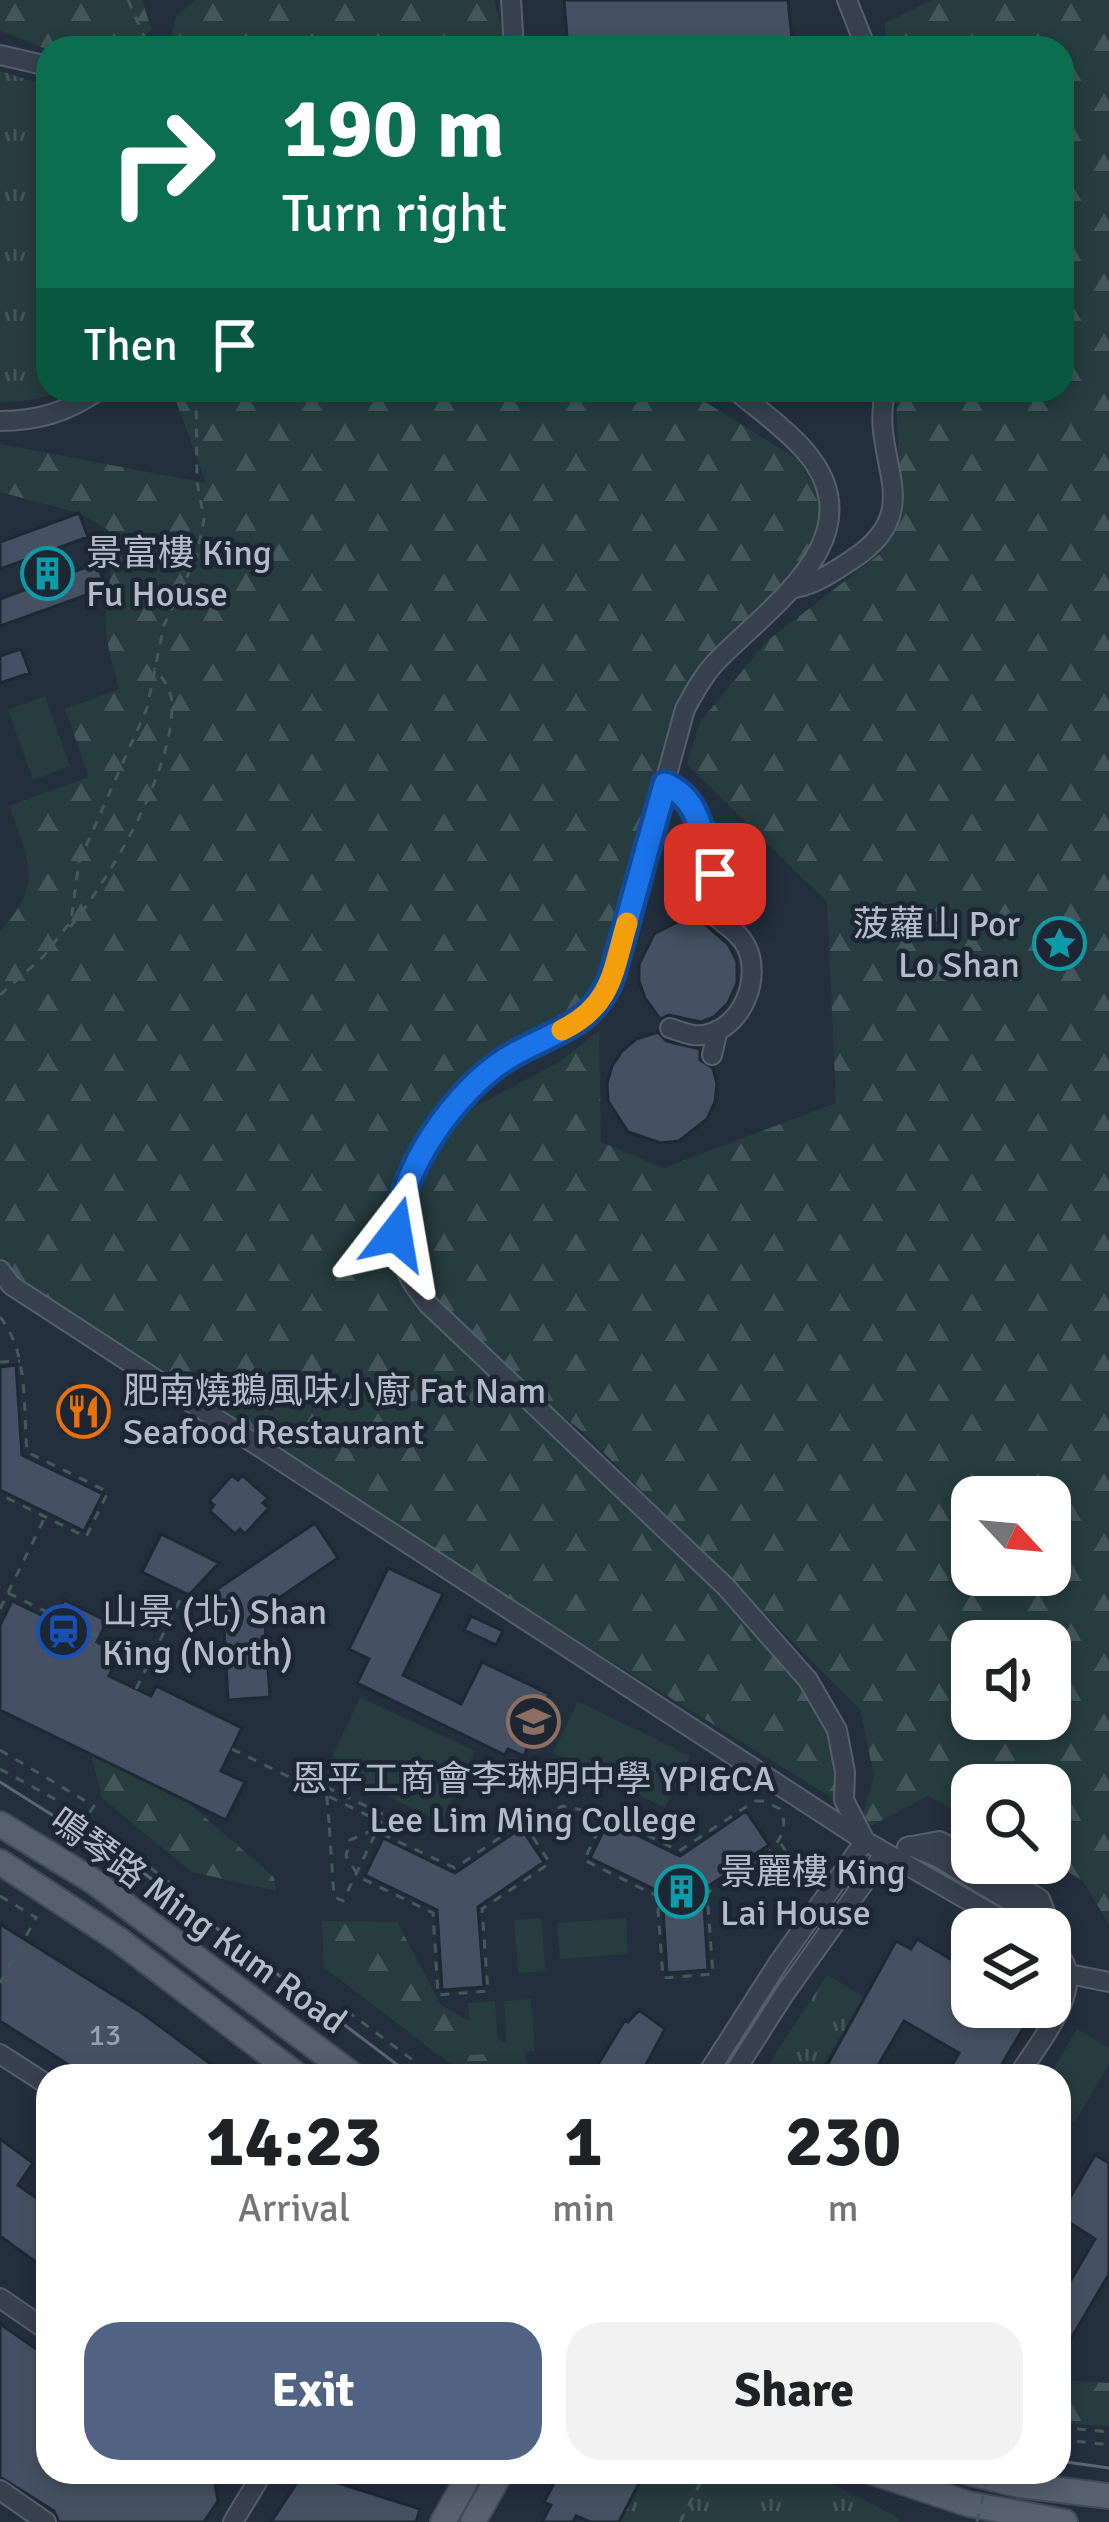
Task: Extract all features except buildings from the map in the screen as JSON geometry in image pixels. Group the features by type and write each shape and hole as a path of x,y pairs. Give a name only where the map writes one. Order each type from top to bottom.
{"main road":[{"name":"鳴琴路 Ming Kum Road","path":"0,1824 123,1902 338,2064"},
{"name":"鳴琴路 Ming Kum Road","path":"0,1862 119,1940 282,2064"},
{"path":"443,2522 464,2484"},
{"path":"473,2522 494,2484"},
{"path":"908,2484 969,2504 1065,2522"},
{"path":"1016,2484 1109,2496"}],"street":[{"path":"511,0 513,36"},
{"path":"848,0 862,36"},
{"path":"0,55 36,63"},
{"path":"0,421 32,419 78,402"},
{"path":"749,402 805,451 826,492 830,513 826,536 795,588 701,679 685,710 602,1000 589,1015 508,1058 465,1094 406,1187 397,1215 398,1251 408,1277 429,1305 726,1587 808,1680 838,1730 844,1757 844,1800 865,1841"},
{"path":"795,588 808,585 877,542 894,514 880,418 883,402"},
{"path":"665,784 690,800 701,824 705,905 745,943 752,975 739,1012 718,1030 700,1035 670,1028"},
{"path":"703,847 715,874 733,896"},
{"path":"712,1055 718,1030"},
{"path":"0,1270 26,1294 865,1841 896,1852 939,1858 1009,1908"},
{"path":"714,2064 865,1841"},
{"path":"740,2064 785,1993 896,1852 939,1841 951,1847"},
{"path":"896,1852 985,1908"},
{"path":"1018,1884 1045,1908"},
{"path":"1071,1974 1109,1982"},
{"path":"1025,2064 1047,2028"},
{"path":"0,2054 36,2077"},
{"path":"0,2298 36,2323"},
{"path":"233,2522 254,2484"},
{"path":"0,2490 46,2522"}],"path":[{"path":"128,0 144,36"},
{"path":"65,933 75,908 79,862 147,708 164,625 202,538 196,402"},
{"path":"0,994 65,933 114,866 138,821 172,709 164,680 154,668"},
{"path":"0,1316 12,1334 20,1361 27,1452 108,1492 86,1537 4,1497 0,1500"},
{"path":"0,1362 20,1361"},
{"path":"0,1609 47,1513"},
{"path":"8,1592 150,1662"},
{"path":"136,1689 184,1592"},
{"path":"232,1749 381,1822 343,1901 334,1897 329,1823 326,1787 388,1817 381,1832"},
{"path":"0,1750 94,1806 88,1815"},
{"path":"0,1769 75,1810 190,1898"},
{"path":"523,1822 550,1863 482,1909 488,1991 438,1995 433,1913 359,1877 348,1865 347,1848 364,1830 381,1832 454,1868 523,1822 563,1806 606,1815 680,1851 747,1805 764,1801 780,1809 784,1817 780,1842 707,1892 713,1974 663,1978 657,1896 584,1861 606,1815"},
{"path":"780,1842 810,1888"},
{"path":"0,1896 36,1918 0,1983"},
{"path":"347,2011 418,2064"},
{"path":"1071,2429 1109,2432"},
{"path":"1071,2440 1109,2445"},
{"path":"680,2522 700,2484"},
{"path":"977,2522 985,2484"}],"green space":[{"path":"0,0 142,0 151,28 146,36 36,36 36,45 0,30"},
{"path":"196,0 494,0 504,36 171,36 177,15"},
{"path":"931,0 1109,0 1109,1924 1082,1880 1071,1874 1071,1764 951,1764 951,1808 928,1796 857,1833 874,1776 860,1709 583,1432 440,1320 411,1273 407,1220 424,1170 467,1111 558,1063 599,1031 601,1142 664,1168 836,1103 827,902 687,764 700,722 767,641 880,554 900,493 896,402 1074,402 1074,36 886,36 885,23"},
{"path":"0,71 36,82 36,398 0,402"},
{"path":"176,402 705,402 797,459 817,490 822,512 818,533 783,590 712,654 694,674 677,706 604,974 581,1006 490,1060 453,1095 401,1181 389,1221 389,1241 403,1283 417,1306 720,1593 801,1685 827,1727 834,1750 834,1799 490,1586 17,1279 0,1257 0,931 23,899 28,871 9,806 89,777 65,709 119,689 106,630 112,560 108,530 79,513 0,492 0,444 206,483"},
{"path":"45,696 70,766 33,780 8,710"},
{"path":"360,1697 475,1751 442,1822 327,1768"},
{"path":"578,1701 690,1756 665,1808 553,1753"},
{"path":"91,1753 184,1799 274,1877 276,1891 192,1872 102,1798"},
{"path":"542,1918 545,1971 518,1973 514,1920"},
{"path":"626,1918 628,1954 560,1959 557,1923"},
{"path":"322,1921 397,1922 441,2005 525,2054 527,2064 450,2064 324,1967"},
{"path":"827,1975 864,1997 824,2064 769,2064"},
{"path":"531,1999 535,2051 507,2053 504,2001"},
{"path":"495,2001 499,2053 471,2055 468,2003"},
{"path":"1077,2029 1109,2048 1109,2064 1075,2122 1071,2120 1071,2064 1056,2064"},
{"path":"1071,2381 1109,2383 1109,2426 1071,2424"},
{"path":"639,2484 832,2484 899,2518 898,2522 619,2522"}],"tram line":[{"path":"0,1782 141,1871 396,2064"},
{"path":"1071,2463 1109,2468"}],"slow traffic":[{"path":"562,1030 589,1015 602,1000 627,923"}],"place":[{"name":"景富樓 King Fu House","path":"47,573"},
{"name":"菠蘿山 Por Lo Shan","path":"1059,944"},
{"name":"肥南燒鵝風味小廚 Fat Nam Seafood Restaurant","path":"84,1411"},
{"name":"山景 (北) Shan King (North)","path":"63,1632"},
{"name":"恩平工商會李琳明中學 YPI&CA Lee Lim Ming College","path":"533,1722"},
{"name":"景麗樓 King Lai House","path":"681,1892"}],"route":[{"path":"396,1234 399,1205 411,1176 465,1094 489,1071 577,1023 602,1000 665,784 690,800 698,814 703,847 715,874"}]}
